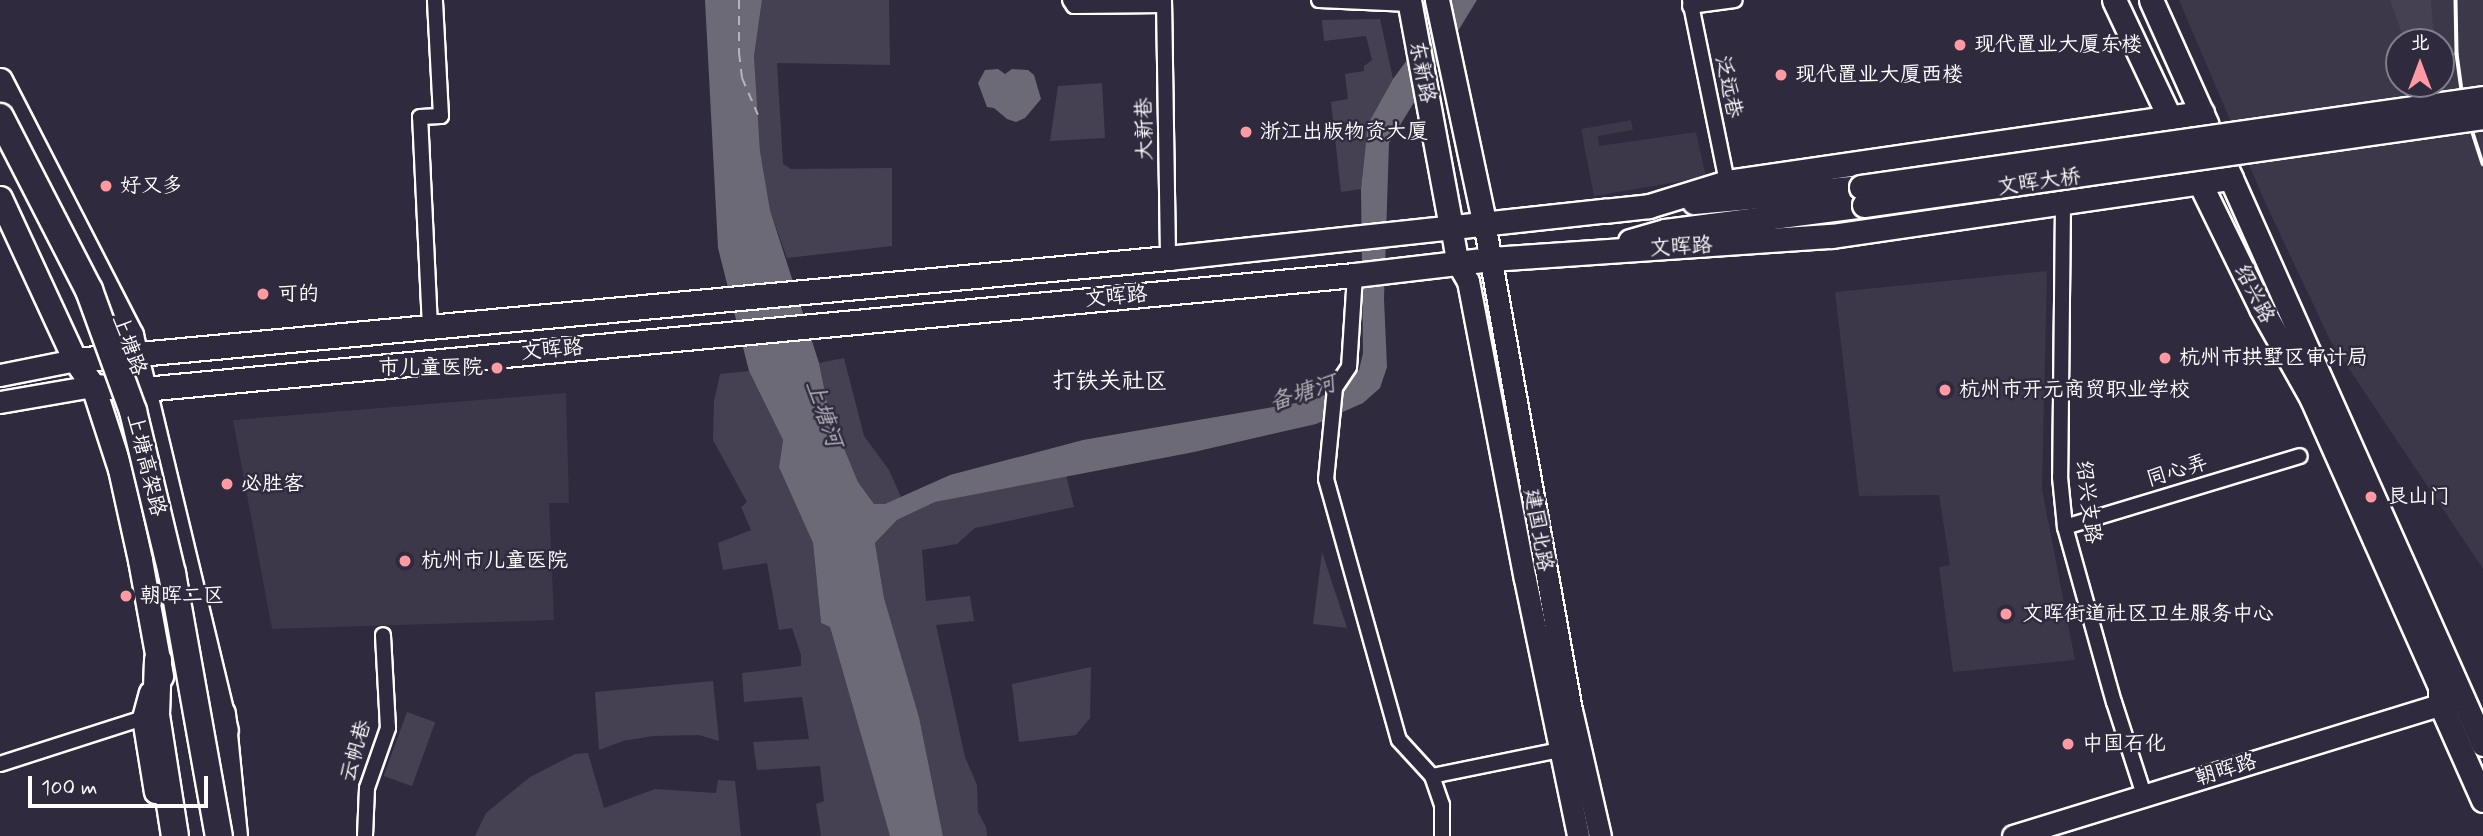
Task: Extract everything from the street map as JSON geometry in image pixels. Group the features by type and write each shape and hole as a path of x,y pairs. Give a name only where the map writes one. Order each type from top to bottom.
{"highway":[{"name":"上塘高架路","path":"0,117 89,290 133,411 233,833"},
{"name":"上塘高架路","path":"0,149 72,291 101,368 135,479 158,579 204,836"},
{"path":"158,660 149,717 175,836"},
{"path":"222,715 233,833"}],"main road":[{"name":"绍兴路","path":"2114,0 2199,183 2261,308 2312,399 2440,687 2440,703"},
{"name":"绍兴路","path":"2151,0 2462,697"},
{"name":"东新路","path":"1409,2 1451,226"},
{"name":"东新路","path":"1438,4 1484,222"},
{"name":"上塘路","path":"0,80 131,335 222,715"},
{"name":"文晖大桥","path":"1596,250 1665,231 1863,196 2483,98"},
{"name":"文晖路","path":"0,375 75,360 136,353 1168,258 1649,206 1727,182 2171,120 2202,113"},
{"name":"文晖大桥","path":"1649,206 1863,196 2483,117"},
{"name":"文晖路","path":"0,402 93,386 144,389 1355,275 1491,259 1832,236 2231,178"},
{"path":"0,198 75,360 93,386 120,469 140,560 188,836"},
{"name":"建国北路","path":"1484,222 1572,714 1600,836"},
{"name":"建国北路","path":"1451,226 1458,264 1468,281 1578,836"},
{"name":"朝晖路","path":"2013,836 2462,697"},
{"path":"2462,697 2480,728"},
{"path":"2440,703 2483,800"},
{"path":"149,717 162,836"}],"street":[{"path":"430,327 420,117 441,116 435,0"},
{"path":"1070,0 1074,6 1163,3"},
{"path":"1319,0 1409,2"},
{"path":"1690,3 1735,0"},
{"name":"大新巷","path":"1163,3 1168,258"},
{"name":"泛远巷","path":"1690,3 1727,182"},
{"name":"绍兴支路","path":"2063,204 2060,477 2066,527 2114,702 2144,795"},
{"path":"1355,275 1349,367 1335,388 1326,479 1399,740 1432,776 1441,805 1442,836"},
{"name":"同心弄","path":"2066,527 2300,456"},
{"name":"云帆巷","path":"365,836 366,788 388,728 383,635"},
{"path":"0,764 149,717"},
{"path":"1432,776 1560,750"}],"shaded area":[{"path":"762,0 889,0 890,65 777,63 783,164 791,169 892,168 892,246 787,258 770,210 760,151 754,56"},
{"path":"2179,0 2483,0 2483,569 2331,342 2265,202"},
{"path":"2390,0 2431,0 2433,28 2400,28"},
{"path":"1380,19 1393,79 1368,124 1361,189 1341,192 1331,102 1348,99 1345,74 1364,71 1364,66 1372,60 1366,36 1324,41 1322,20"},
{"path":"1102,83 1105,138 1050,141 1058,86"},
{"path":"1631,120 1633,130 1598,136 1599,146 1696,132 1706,177 1594,196 1581,129"},
{"name":"杭州市开元商贸职业学校","path":"2047,271 2042,489 2075,660 1953,672 1939,567 1950,565 1939,495 1859,496 1835,292"},
{"path":"844,358 864,436 889,470 901,497 886,504 874,504 858,482 829,412 819,363"},
{"path":"749,371 783,440 779,466 813,543 821,623 830,627 890,836 821,836 816,804 824,801 820,766 757,770 753,742 809,739 802,697 744,702 742,673 801,666 801,655 792,628 779,630 767,563 723,570 718,543 751,530 741,507 747,502 713,440 714,401 720,374"},
{"name":"杭州市儿童医院","path":"566,393 569,503 549,503 554,620 272,629 233,420"},
{"path":"1066,475 1074,507 975,528 957,544 922,550 926,601 970,596 974,621 936,625 965,757 977,785 978,812 986,827 987,836 943,836 919,717 884,598 875,543 897,520 935,502"},
{"path":"1322,552 1347,628 1313,624"},
{"path":"1091,667 1090,718 1076,735 1019,742 1012,684"},
{"path":"713,681 719,741 699,735 653,736 623,741 599,750 595,692"},
{"path":"407,712 435,722 412,786 384,776"},
{"path":"588,753 604,808 655,789 716,793 718,780 735,781 741,836 475,836 486,813 530,777 575,754"}],"water":[{"name":"上塘河","path":"705,0 762,0 754,56 760,151 770,210 819,363 829,412 858,482 874,504 885,504 950,475 1083,440 1313,400 1346,385 1359,370 1363,353 1361,189 1368,124 1393,79 1451,0 1477,0 1389,143 1384,299 1387,367 1380,388 1363,403 1316,424 1194,452 935,502 897,520 875,543 884,598 919,717 943,836 890,836 830,627 821,623 813,543 779,467 783,440 749,371 718,248"},
{"path":"998,69 1005,74 1012,69 1028,70 1034,75 1041,99 1025,118 1016,122 1007,119 994,108 987,107 978,83 985,70"}],"ferry route":[{"path":"739,0 742,78 758,115"}],"railway":[{"path":"2456,0 2457,54 2464,105 2483,164"}],"place":[{"name":"现代置业大厦东楼","path":"1960,45"},
{"name":"现代置业大厦西楼","path":"1781,75"},
{"name":"浙江出版物资大厦","path":"1246,132"},
{"name":"好又多","path":"106,186"},
{"name":"可的","path":"263,294"},
{"name":"杭州市拱墅区审计局","path":"2165,358"},
{"name":"市儿童医院","path":"497,368"},
{"name":"杭州市开元商贸职业学校","path":"1945,390"},
{"name":"必胜客","path":"227,484"},
{"name":"艮山门","path":"2371,497"},
{"name":"杭州市儿童医院","path":"405,561"},
{"name":"朝晖二区","path":"126,596"},
{"name":"文晖街道社区卫生服务中心","path":"2006,614"},
{"name":"中国石化","path":"2068,744"}],"district":[{"name":"打铁关社区","path":"1110,382"}],"water label":[{"name":"备塘河","path":"1303,394"}]}
